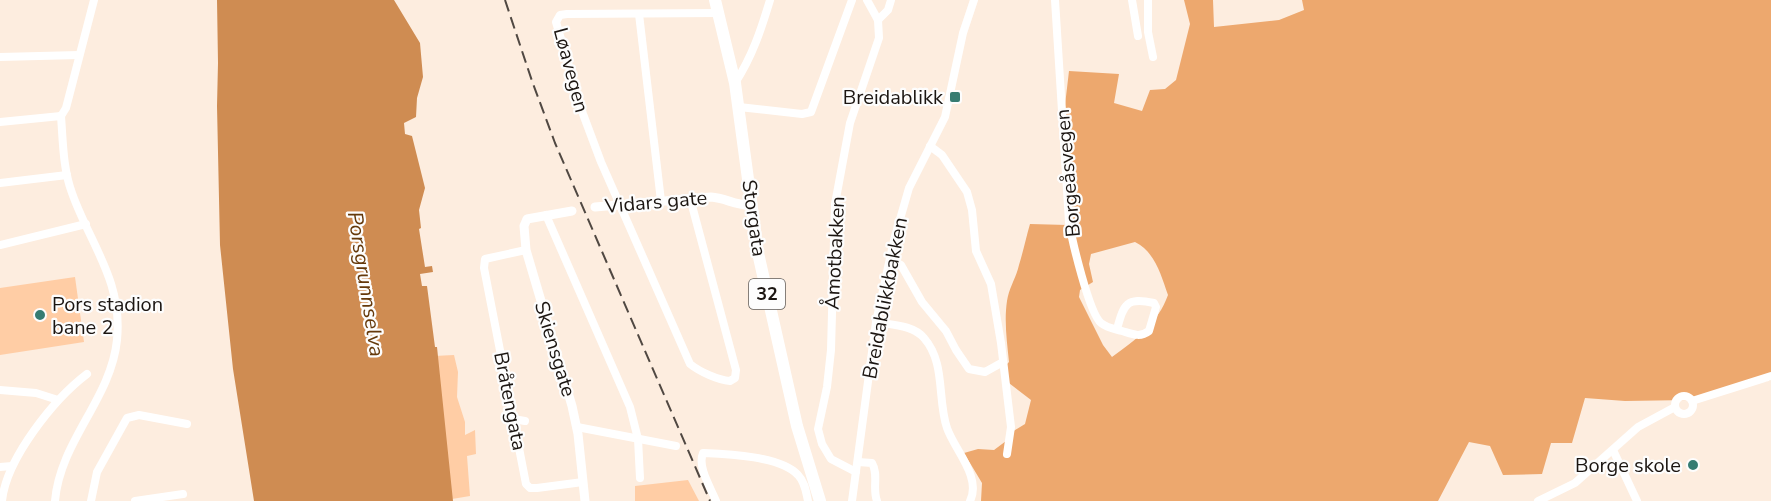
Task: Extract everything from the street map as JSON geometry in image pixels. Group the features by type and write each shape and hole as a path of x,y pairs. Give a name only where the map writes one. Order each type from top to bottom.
{"main road":[{"name":"Storgata","path":"716,5 735,83 758,253 803,451 820,501"}],"street":[{"path":"55,501 58,481 66,456 106,381 117,339 117,307 110,278 76,205 66,175 61,116 66,108 93,0"},
{"path":"735,83 749,61 770,0"},
{"path":"739,107 802,114 811,112 852,0"},
{"path":"867,0 878,20 888,10 891,0"},
{"name":"Breidablikkbakken","path":"852,501 876,322 890,260 907,194 947,109 963,33 974,0"},
{"name":"Borgeåsvegen","path":"1055,0 1065,171 1072,237 1096,318 1101,324 1117,330"},
{"path":"1132,0 1138,36"},
{"path":"1148,0 1148,32 1154,57"},
{"name":"Løavegen","path":"619,205 583,114 556,22 560,15 567,14 639,14 716,5"},
{"path":"639,14 661,201"},
{"name":"Åmotbakken","path":"856,472 831,459 822,444 818,429 827,387 831,350 835,204 850,123 877,49 878,20"},
{"path":"0,57 79,55"},
{"path":"0,122 61,116"},
{"path":"930,146 942,155 967,192 972,210 976,251 993,293 1011,427 1007,454"},
{"path":"0,183 66,175"},
{"name":"Vidars gate","path":"595,207 711,196 736,204 751,205"},
{"path":"619,205 690,364 727,382 735,378 736,370 690,198"},
{"path":"572,211 546,215 634,418 638,439 640,478"},
{"name":"Skiensgate","path":"546,215 527,219 524,223 526,250 577,428 585,501"},
{"path":"0,245 86,224"},
{"name":"Bråtengata","path":"526,250 485,259 484,268 526,484 530,488 584,482"},
{"path":"890,260 901,265 922,302 946,331 969,369 985,372 1003,362"},
{"path":"1138,300 1154,303 1156,310 1152,324 1144,334 1133,335 1117,330 1123,310 1130,302 1138,300"},
{"path":"876,322 913,330 923,336 928,343 939,371 947,430 967,465 971,499"},
{"path":"2,501 12,466 58,400 87,374"},
{"path":"1538,501 1575,483 1638,427 1675,407 1681,413 1689,412 1693,405 1692,400 1771,376"},
{"path":"0,390 36,393 58,400"},
{"path":"91,501 97,472 127,418 140,415 187,424"},
{"path":"513,419 525,421"},
{"path":"577,428 676,446"},
{"path":"1612,450 1637,501"},
{"path":"717,501 703,469 701,460 703,453 755,458 772,462 795,472 803,482 808,501"},
{"path":"858,462 874,466 876,476 874,493 877,501"},
{"path":"0,467 12,466"},
{"path":"135,501 183,494"}],"shaded area":[{"path":"1184,0 1213,0 1214,27 1279,20 1304,10 1302,0 1771,0 1771,380 1688,400 1625,401 1585,398 1572,443 1551,443 1542,474 1503,475 1490,446 1469,442 1438,501 981,501 982,483 964,453 978,449 994,450 1006,441 1007,435 1025,424 1031,400 1005,380 1003,368 1009,362 1007,301 1030,224 1067,225 1065,105 1069,71 1119,74 1114,103 1142,111 1150,90 1165,89 1176,80 1190,24","holes":["1135,242 1142,246 1156,265 1168,295 1152,322 1138,337 1112,357 1103,345 1079,297 1080,290 1093,282 1089,264 1091,254"]},
{"name":"Pors stadion bane 2","path":"75,277 84,342 0,355 0,288"},
{"path":"454,355 458,372 457,397 465,422 465,435 475,430 476,454 467,456 470,496 452,499 434,356"},
{"path":"688,480 699,501 635,501 635,486"}],"water":[{"name":"Porsgrunnselva","path":"217,0 394,0 420,43 423,77 417,98 416,117 404,123 405,134 412,136 425,188 419,210 421,228 419,229 425,267 432,266 433,272 420,274 422,286 427,286 435,347 437,347 453,501 254,501 233,369 220,245"}],"railway":[{"path":"505,0 555,143 710,501"}],"place":[{"name":"Breidablikk","path":"955,97"},
{"name":"Pors stadion bane 2","path":"40,315"},
{"name":"Borge skole","path":"1693,465"}]}
